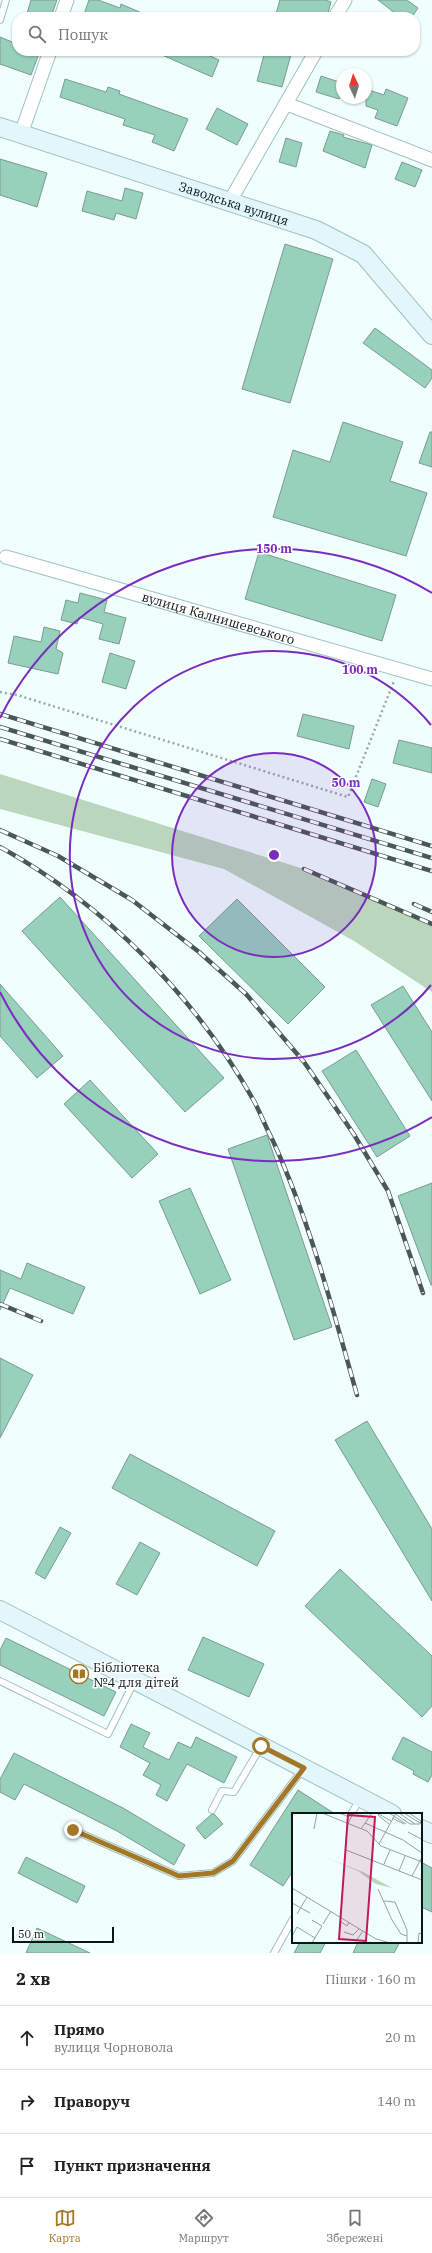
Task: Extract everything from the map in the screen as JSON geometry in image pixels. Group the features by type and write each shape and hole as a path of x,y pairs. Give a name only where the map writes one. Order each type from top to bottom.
{"street":[{"path":"63,12 67,0"},
{"path":"338,12 345,0"},
{"path":"21,134 48,56"},
{"path":"230,201 313,56"},
{"path":"287,104 432,160"},
{"name":"Заводська вулиця","path":"0,127 316,230 363,254 432,335"},
{"name":"вулиця Калнишевського","path":"6,557 432,679"},
{"path":"0,1610 390,1813"},
{"path":"422,1829 432,1834"}],"lane":[{"path":"0,20 6,0"},
{"path":"0,1681 108,1734 135,1680"},
{"path":"212,1810 222,1791 234,1792 261,1746"},
{"path":"73,1830 179,1876 213,1873 233,1861 304,1768"},
{"path":"352,1813 361,1797"},
{"path":"274,1953 292,1921"}],"path":[{"path":"0,692 17,695 348,797 399,669"}],"green space":[{"path":"0,774 304,869 432,924 432,992 354,941 224,869 0,809"}],"building":[{"path":"31,0 57,0 53,12 27,12"},
{"path":"89,0 98,0 120,8 121,4 139,12 85,12"},
{"path":"280,0 326,0 331,2 328,12 276,12"},
{"path":"378,0 407,0 418,8 415,12 394,12"},
{"path":"0,37 12,42 12,56 38,56 31,75 0,64"},
{"path":"164,56 210,56 219,60 212,77"},
{"path":"264,56 291,56 282,87 257,81"},
{"path":"321,76 336,81 336,98 316,92"},
{"path":"65,79 106,92 108,87 120,91 119,94 188,119 174,151 152,142 155,135 123,125 125,119 60,97"},
{"path":"386,89 408,98 397,126 375,118 378,110 366,106 366,104 372,104 372,91 384,95"},
{"path":"217,108 248,124 237,145 206,129"},
{"path":"330,131 344,135 343,137 372,145 365,168 323,151"},
{"path":"286,138 302,143 296,167 279,162"},
{"path":"0,159 47,173 37,207 0,195"},
{"path":"402,162 422,170 415,187 395,179"},
{"path":"125,188 143,193 136,219 116,213 114,220 82,211 87,191 122,201"},
{"path":"285,244 333,259 290,403 242,389"},
{"path":"375,328 432,370 432,378 425,388 363,343"},
{"path":"343,422 403,442 390,481 427,493 406,556 273,517 293,450 330,462"},
{"path":"430,432 432,432 432,467 419,463"},
{"path":"259,552 396,595 382,641 245,599"},
{"path":"80,593 107,600 104,612 126,618 119,644 99,639 103,624 79,617 77,624 61,620 66,600 78,603"},
{"path":"44,627 60,631 56,649 63,653 58,674 8,663 14,636 41,642"},
{"path":"110,653 135,661 126,689 102,682"},
{"path":"303,714 354,726 349,749 297,736"},
{"path":"399,740 432,748 432,773 393,763"},
{"path":"372,779 386,784 378,807 364,802"},
{"path":"60,897 224,1078 185,1112 22,931"},
{"path":"237,899 325,987 288,1024 199,936"},
{"path":"0,984 63,1056 37,1078 0,1036"},
{"path":"403,986 432,1032 432,1101 371,1005"},
{"path":"356,1050 410,1136 377,1157 322,1071"},
{"path":"90,1080 158,1154 132,1178 64,1104"},
{"path":"267,1135 332,1327 294,1340 228,1149"},
{"path":"432,1183 432,1285 431,1285 398,1196"},
{"path":"190,1188 231,1280 200,1294 159,1201"},
{"path":"27,1263 85,1287 73,1314 10,1288 0,1310 0,1270 21,1279"},
{"path":"0,1358 33,1375 0,1438"},
{"path":"367,1421 432,1529 432,1601 335,1440"},
{"path":"130,1454 275,1531 257,1566 112,1488"},
{"path":"60,1527 71,1533 45,1579 35,1573"},
{"path":"140,1542 160,1553 137,1595 116,1584"},
{"path":"340,1569 432,1656 432,1706 422,1717 305,1606"},
{"path":"203,1637 264,1664 249,1697 188,1670"},
{"path":"6,1638 116,1692 104,1716 0,1665 0,1650"},
{"path":"131,1724 150,1733 143,1747 169,1760 178,1742 191,1748 196,1737 237,1757 224,1783 187,1764 167,1801 156,1795 161,1785 143,1775 150,1763 120,1747"},
{"path":"403,1737 432,1752 432,1775 428,1782 413,1774 414,1771 392,1759"},
{"path":"14,1753 123,1808 185,1845 174,1865 117,1831 24,1784 15,1800 0,1792 0,1779"},
{"path":"298,1790 333,1813 292,1813 292,1872 283,1886 250,1865"},
{"path":"212,1814 214,1814 223,1824 205,1839 196,1828"},
{"path":"26,1857 85,1886 77,1903 18,1873"},
{"path":"422,1863 432,1868 432,1912 422,1907"},
{"path":"37,1928 90,1953 26,1953"},
{"path":"299,1943 325,1943 320,1953 294,1953"},
{"path":"358,1943 399,1943 394,1953 353,1953"}],"railway":[{"path":"0,714 432,846"},
{"path":"0,727 432,858"},
{"path":"0,739 432,871"},
{"path":"0,830 58,856 132,900 199,952 246,994 304,1062 353,1133 388,1191 423,1293"},
{"path":"0,847 39,870 76,896 111,925 144,956 175,990 204,1025 230,1062 257,1106 298,1203 320,1266 357,1395"},
{"path":"304,869 432,924"},
{"path":"414,904 432,912"},
{"path":"0,1304 41,1321"}],"place":[{"name":"Бібліотека №4 для дітей","path":"79,1674"}],"route":[{"path":"73,1830 179,1876 213,1873 233,1861 304,1768 261,1746"}]}
